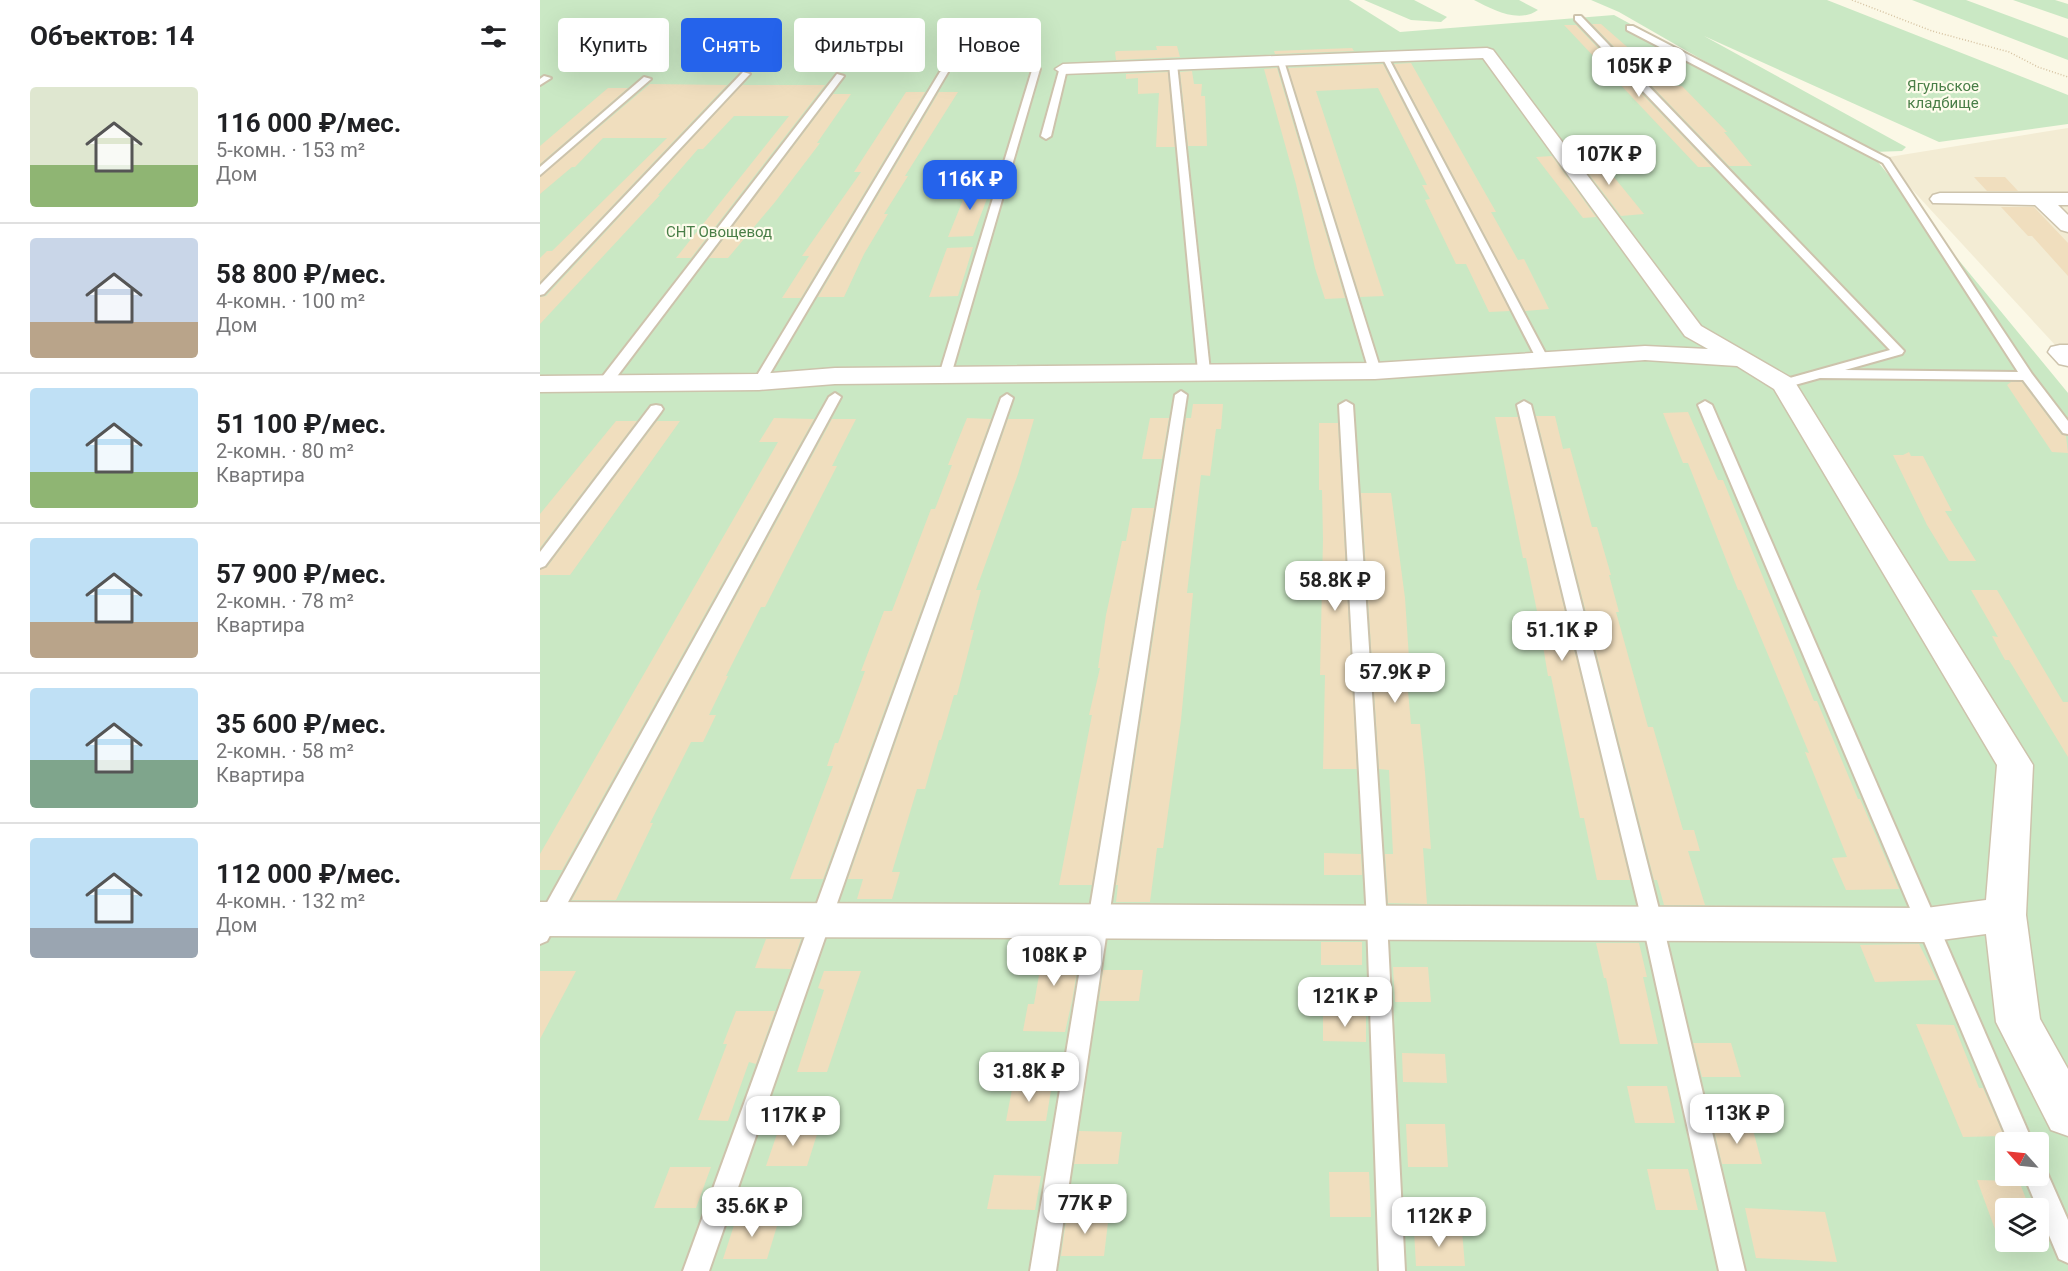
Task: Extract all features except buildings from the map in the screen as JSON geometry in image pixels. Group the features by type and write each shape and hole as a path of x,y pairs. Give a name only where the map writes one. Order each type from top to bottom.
{"street":[{"path":"1063,69 1487,53 1693,331 1784,384 2015,765 2005,915 2018,1022 2068,1113"},
{"path":"2040,199 2068,226"},
{"path":"1940,200 2068,199"},
{"path":"540,384 759,382 835,376 1375,371 1645,352 1743,359"},
{"path":"2068,352 2060,352 2068,359"},
{"path":"543,924 822,921 1377,921 1653,926 1926,925 2005,915"}],"lane":[{"path":"1578,18 1898,351 1784,384"},
{"path":"1630,28 1886,161 2027,376 2068,430"},
{"path":"1384,57 1543,360"},
{"path":"1280,61 1375,371"},
{"path":"1173,64 1204,371"},
{"path":"1046,136 1063,69"},
{"path":"759,382 944,72"},
{"path":"945,375 1035,72"},
{"path":"540,292 746,74"},
{"path":"604,384 840,76"},
{"path":"540,172 647,78"},
{"path":"1819,374 2027,376"},
{"path":"1043,1271 1181,394"},
{"path":"543,924 835,397"},
{"path":"696,1271 1007,398"},
{"path":"1346,405 1377,921 1392,1271"},
{"path":"1524,405 1653,926 1732,1271"},
{"path":"1705,405 2016,1132"},
{"path":"540,563 656,409"},
{"path":"2040,1186 2068,1250"}],"path":[{"path":"1852,0 1932,31 2009,52 2038,67 2068,77"}],"shaded area":[{"path":"2068,128 2068,359 1883,158"}],"green space":[{"path":"540,0 1349,0 1400,32 1614,15 1812,123 1619,12 1591,0 1827,0 2068,95 2068,124 1939,142 1704,36 1906,147 1902,151 1873,152 1873,156 2068,393 2068,1271 540,1271"},
{"path":"1364,0 1414,0 1447,17 1441,22 1411,20"},
{"path":"1474,0 1519,0 1538,10 1522,16 1505,14"},
{"path":"1912,0 1966,0 2068,38 2068,60"},
{"path":"2013,0 2055,0 2068,4 2068,19"}],"park label":[{"name":"Ягульское кладбище","path":"1943,94"},
{"name":"СНТ Овощевод","path":"719,232"}]}
